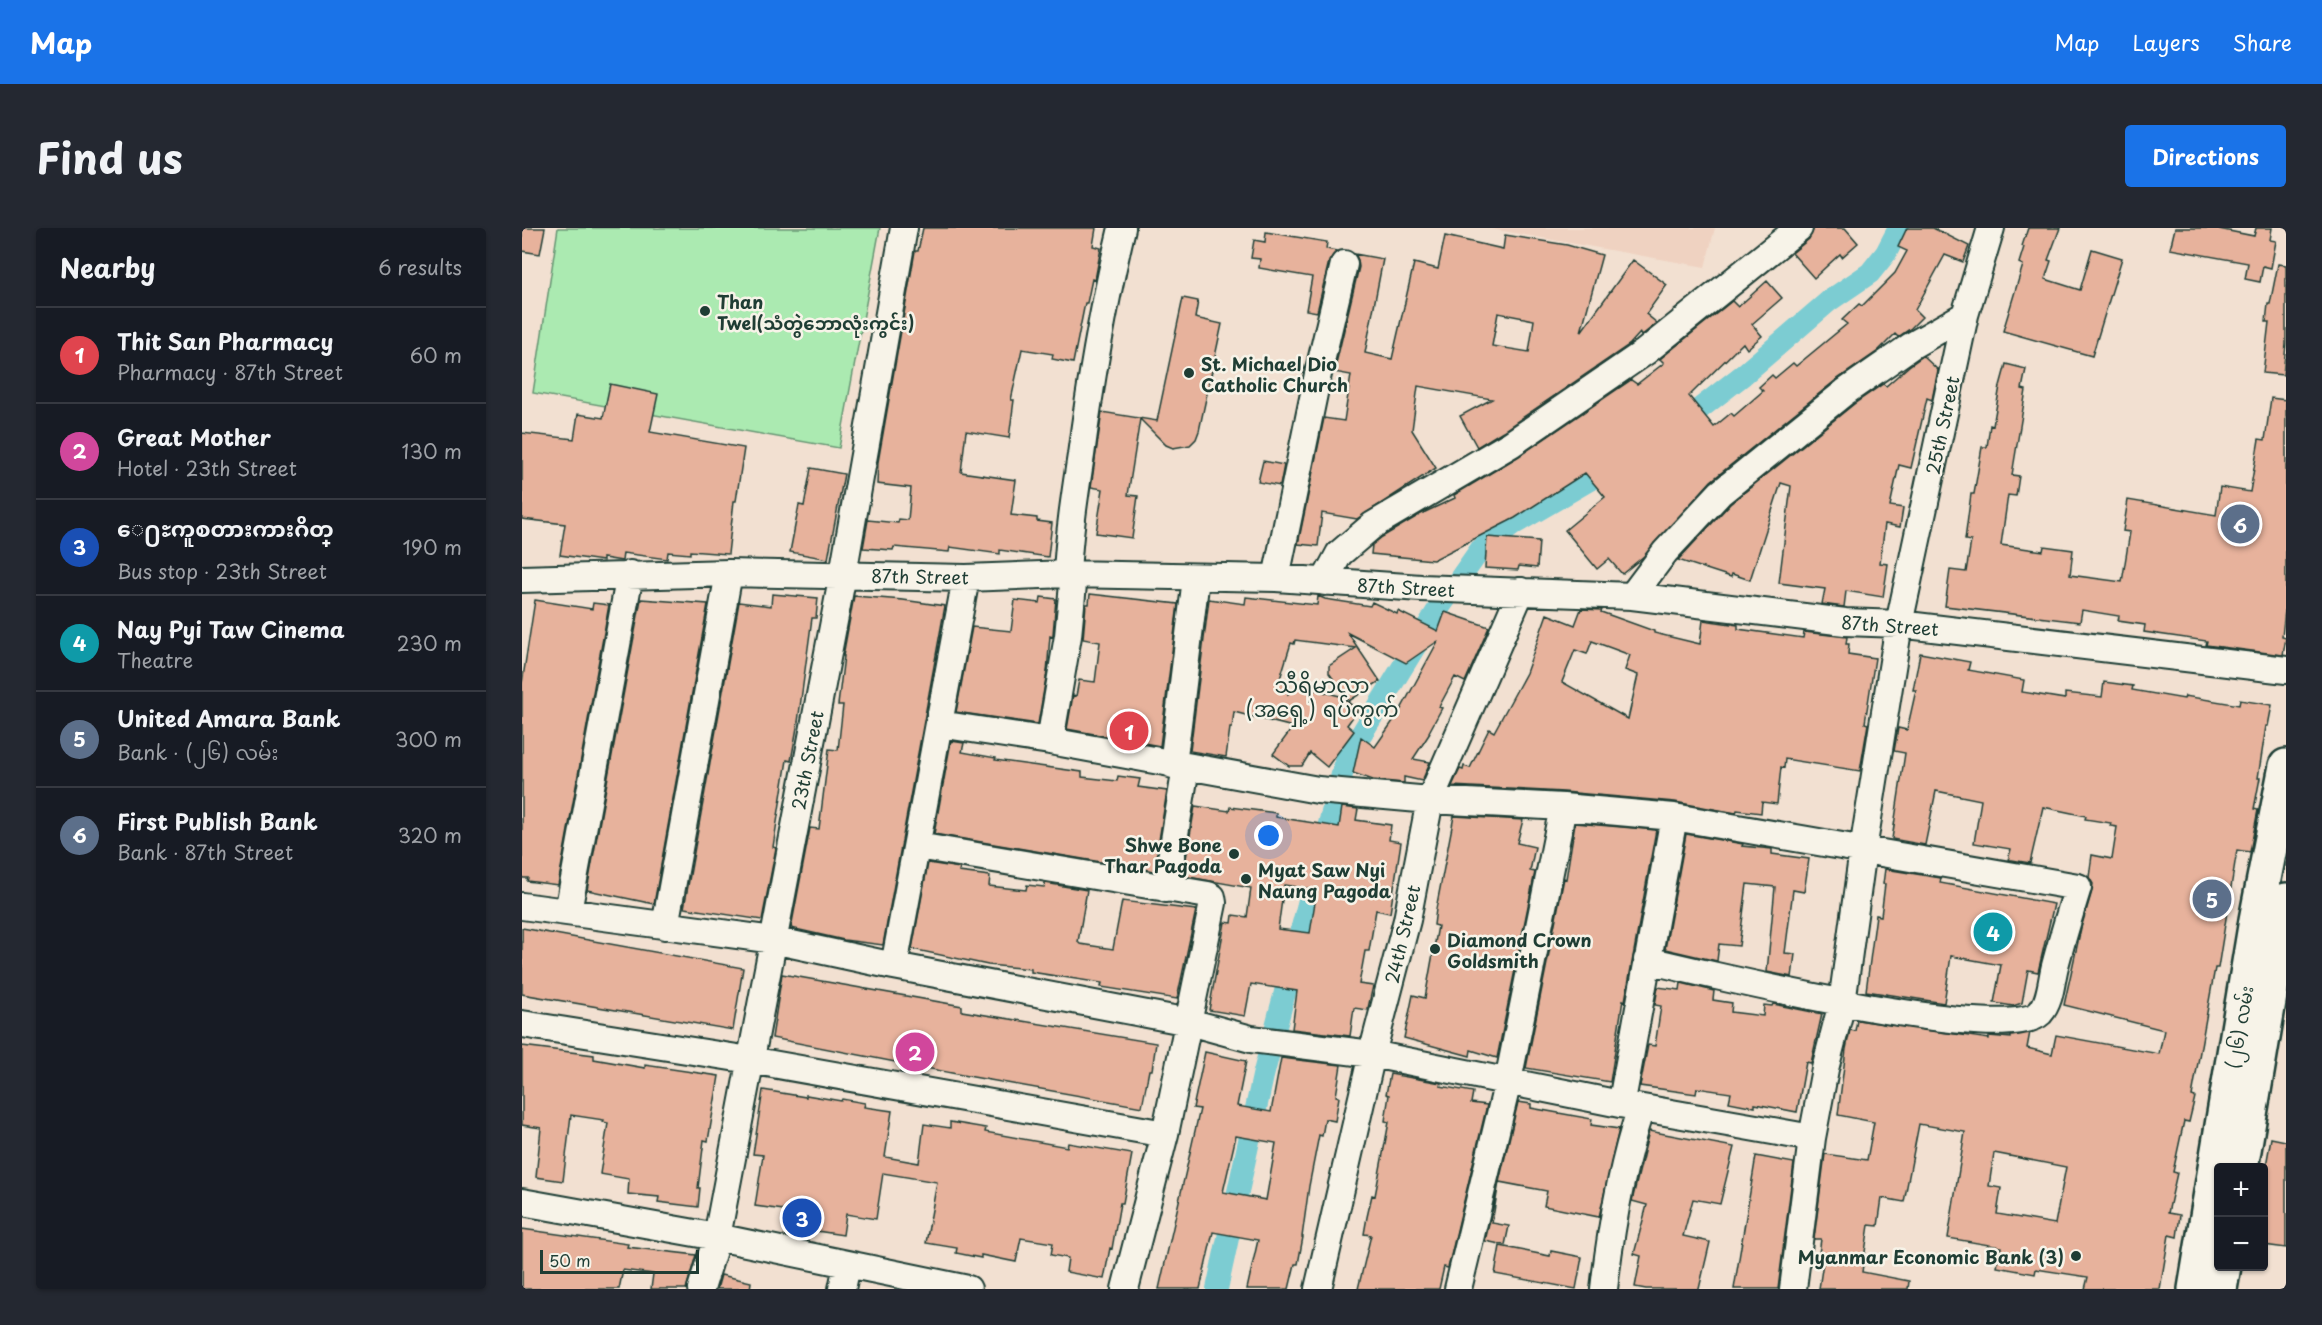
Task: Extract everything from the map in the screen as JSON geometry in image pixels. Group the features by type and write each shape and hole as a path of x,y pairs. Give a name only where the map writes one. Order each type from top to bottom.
{"main road":[{"name":"(၂၆) လမ်း","path":"2195,1289 2256,920 2286,766"},
{"name":"(၂၆) လမ်း","path":"2242,1163 2279,981 2286,900"},
{"path":"2220,1289 2223,1271"}],"street":[{"name":"23th Street","path":"701,1289 717,1236 843,574 904,228"},
{"path":"1050,741 1068,636 1071,574 1069,531 1105,299 1122,228"},
{"path":"1324,582 1339,554 1373,525 1511,444 1645,352 1798,228"},
{"name":"25th Street","path":"1793,1289 1812,1138 1825,1069 1842,1003 1863,850 1899,624 1965,315 1991,228"},
{"path":"1276,578 1308,419 1344,264"},
{"path":"1632,596 1665,552 1720,493 1845,392 1911,346 1965,315"},
{"name":"87th Street","path":"523,582 630,574 729,573 966,578 1071,574 1276,578 1421,588 1632,596 1845,622 1899,624 2286,670"},
{"path":"665,926 729,573"},
{"path":"567,912 630,574"},
{"path":"894,966 966,578"},
{"path":"1166,889 1196,578"},
{"name":"24th Street","path":"1318,1289 1372,1054 1407,920 1430,800 1521,591"},
{"path":"939,724 1050,741 1318,790 1674,817 2078,887 2054,968 2047,1002 2036,1016 2016,1021 1952,1019 1842,1003 1647,960"},
{"path":"1458,1289 1508,1081 1563,807"},
{"path":"1604,1289 1615,1206 1626,1152 1630,1106 1624,1090 1674,817"},
{"path":"917,846 1212,897 1213,903 1165,1134 1125,1289"},
{"path":"522,906 773,940 894,966 1189,1022 1251,1039 1372,1054 1630,1106 1812,1138"},
{"path":"522,1024 750,1060 1165,1134"},
{"path":"522,1202 717,1236 845,1277 968,1289"}],"shaded area":[{"path":"1486,228 1715,228 1705,267"}],"green space":[{"name":"Than Twel(သံတွဲဘောလုံးကွင်း)","path":"558,228 880,228 839,448 533,393"}],"building":[{"path":"522,228 545,228 540,254 522,251"},
{"path":"923,228 1096,228 1093,246 1101,248 1095,280 1092,279 1087,303 1085,303 1073,363 1052,359 1053,354 1022,349 1011,400 1014,400 1009,438 966,431 961,472 1016,480 1011,515 1037,518 1037,521 1052,523 1048,557 1000,550 1000,554 950,547 949,552 894,547 893,550 863,548 868,520 898,523 899,519 908,520 911,488 877,484 878,462 915,251 918,251"},
{"path":"1814,228 1845,228 1858,243 1842,257 1840,254 1814,278 1792,253 1809,239"},
{"path":"1907,228 1933,228 1969,246 1963,262 1945,255 1915,310 1922,317 1898,337 1895,334 1878,351 1836,380 1711,481 1644,556 1622,574 1609,559 1597,569 1565,530 1605,497 1585,473 1515,518 1433,560 1371,554 1372,545 1382,537 1421,514 1455,498 1454,495 1519,456 1631,380 1637,384 1664,363 1660,359 1732,301 1738,307 1767,281 1782,298 1752,324 1762,336 1747,349 1743,343 1689,396 1714,427 1731,413 1734,416 1763,391 1759,387 1772,375 1775,378 1793,363 1796,366 1847,324 1842,320 1859,304 1862,306 1895,273 1907,251 1898,247"},
{"path":"2028,228 2060,228 2048,260 2051,261 2045,279 2080,290 2092,249 2122,258 2092,356 2003,331 2023,265 2019,263"},
{"path":"2175,228 2214,228 2254,236 2256,228 2272,228 2270,240 2276,241 2271,268 2263,266 2260,282 2245,279 2248,263 2170,249"},
{"path":"1266,232 1327,242 1326,249 1337,251 1329,261 1317,312 1306,310 1312,277 1259,268 1260,259 1251,258 1254,240 1265,242"},
{"path":"1505,235 1567,245 1602,255 1581,332 1633,260 1667,285 1646,314 1657,323 1641,336 1640,333 1630,344 1477,447 1460,416 1492,399 1418,386 1412,430 1436,468 1357,519 1322,513 1318,546 1298,544 1324,418 1344,421 1351,375 1334,372 1359,267 1355,254 1383,259 1365,353 1392,359 1414,263 1438,269 1445,236 1503,249","holes":["1498,313 1534,320 1529,352 1492,346"]},
{"path":"2278,264 2286,265 2286,344 2283,375 2263,373 2269,322 2266,322 2268,304 2270,304"},
{"path":"1183,298 1198,301 1195,318 1222,324 1199,431 1196,439 1190,445 1173,448 1166,445 1140,419 1128,495 1138,496 1132,538 1096,533 1103,489 1091,487 1102,412 1157,421"},
{"path":"1923,356 1938,370 1932,400 1927,398 1911,468 1899,465 1890,506 1903,508 1900,527 1885,524 1880,563 1888,564 1883,597 1846,591 1844,607 1822,604 1825,589 1779,583 1791,486 1781,483 1750,580 1732,574 1731,577 1678,560 1730,504 1854,404 1883,384 1886,386"},
{"path":"2006,364 2026,369 2022,389 2026,390 2012,475 2019,476 2016,496 2008,495 2001,545 2043,551 2044,546 2073,550 2070,575 2122,582 2130,532 2123,531 2128,500 2216,515 2220,487 2250,492 2259,439 2265,440 2271,398 2286,400 2286,601 2282,637 2286,638 2283,655 2206,645 2207,641 2144,632 2145,625 2118,621 2119,616 2082,610 2080,622 1945,606 1950,570 1966,572 1971,541 1965,540 1971,494 1974,494 1982,447 1987,447 1990,425 1993,426"},
{"path":"610,384 658,394 650,432 744,448 736,501 734,501 728,554 668,552 667,559 623,553 622,561 603,558 603,561 560,555 565,524 522,519 522,433 574,439 578,414 603,418"},
{"path":"1263,461 1284,465 1280,486 1258,482"},
{"path":"811,468 844,474 828,559 790,552 799,505 804,506"},
{"path":"1487,537 1539,541 1537,568 1519,566 1518,570 1485,568"},
{"path":"772,594 818,598 816,618 812,618 791,761 787,760 773,847 776,848 762,920 684,908 739,602 771,606"},
{"path":"1090,594 1178,604 1160,746 1067,729 1073,695 1076,696 1079,680 1095,682 1100,642 1083,639 1086,604 1089,604"},
{"path":"854,596 945,606 883,945 844,940 791,928 810,828 819,829 829,749 838,750 843,705 838,705 843,656"},
{"path":"1318,596 1370,606 1372,602 1397,614 1398,611 1438,631 1445,612 1489,627 1465,682 1455,677 1439,707 1442,708 1430,733 1413,759 1430,762 1422,781 1404,777 1404,783 1373,780 1353,773 1361,737 1375,747 1400,711 1438,641 1406,663 1348,633 1380,681 1349,701 1329,673 1329,666 1356,648 1295,640 1294,644 1291,643 1279,682 1289,684 1288,694 1299,686 1340,696 1358,710 1347,725 1354,731 1327,767 1310,753 1302,766 1289,766 1273,754 1293,727 1234,712 1226,757 1190,751 1209,599 1245,604 1246,597 1317,605"},
{"path":"1041,597 1056,599 1053,637 1050,636 1047,672 1038,724 956,712 972,627 1011,631 1015,600 1040,603"},
{"path":"641,599 708,604 654,904 587,890"},
{"path":"535,600 592,609 593,603 609,605 558,885 527,881 528,878 522,878 522,684"},
{"path":"1581,609 1602,610 1601,612 1654,631 1654,633 1700,644 1703,620 1738,625 1738,629 1803,638 1804,632 1847,637 1848,654 1875,658 1860,771 1785,759 1784,768 1781,767 1777,804 1762,802 1761,813 1737,810 1736,813 1675,802 1564,792 1452,786 1460,769 1463,770 1464,766 1470,768 1489,729 1494,732 1526,673 1547,614 1575,625","holes":["1592,641 1630,655 1625,670 1638,675 1628,719 1562,682 1575,650 1587,654"]},
{"path":"1920,653 1970,662 1968,670 2024,680 2022,692 2065,699 2065,693 2102,697 2104,682 2133,686 2132,690 2184,699 2185,696 2239,705 2240,700 2272,705 2268,726 2266,726 2258,778 2260,778 2254,809 2258,810 2250,852 2237,850 2218,968 2215,968 2192,1096 2195,1097 2189,1122 2184,1121 2173,1172 2177,1173 2168,1213 2180,1215 2177,1237 2169,1235 2160,1289 2085,1289 2088,1277 2036,1269 2035,1274 1997,1267 2001,1247 1948,1238 1965,1132 1919,1124 1904,1202 1882,1198 1878,1226 1869,1225 1862,1272 1909,1281 1908,1289 1819,1289 1823,1262 1818,1261 1821,1239 1814,1239 1825,1154 1867,1160 1874,1122 1838,1115 1846,1049 1850,1030 1855,1031 1857,1020 1989,1039 1989,1036 2011,1038 2011,1036 2030,1032 2027,1048 2052,1054 2056,1035 2159,1054 2164,1030 2064,1005 2081,928 2092,891 2093,884 2089,877 2092,855 2112,859 2117,827 2110,826 2111,823 2085,819 2086,816 2043,807 2030,863 2008,860 2011,849 1974,843 1981,800 1936,791 1925,845 1892,839 1905,753 1894,751 1898,728 1907,730 1916,690 1913,690","holes":["1994,1153 2066,1167 2055,1224 1997,1214 2001,1188 1989,1186"]},
{"path":"951,741 964,743 962,752 996,758 995,760 1082,772 1082,777 1117,781 1118,776 1140,779 1138,787 1167,791 1154,871 934,834"},
{"path":"1195,806 1229,811 1230,807 1276,813 1276,817 1339,827 1342,807 1358,809 1356,820 1391,825 1389,840 1401,842 1390,913 1376,910 1369,951 1365,951 1359,984 1373,986 1368,1010 1354,1008 1350,1036 1292,1029 1297,991 1251,984 1245,1016 1209,1010 1225,922 1232,923 1233,915 1247,917 1251,888 1183,876","holes":["1284,885 1317,890 1310,933 1278,929"]},
{"path":"1454,816 1523,820 1517,843 1535,847 1530,871 1535,872 1497,1058 1471,1050 1470,1056 1404,1038 1413,995 1425,998 1438,926 1434,925 1436,909"},
{"path":"1575,823 1656,830 1625,1001 1623,1000 1610,1082 1526,1068 1564,878 1566,879"},
{"path":"1686,834 1743,844 1742,846 1772,849 1772,854 1809,859 1804,892 1793,890 1785,953 1795,954 1792,977 1767,972 1775,887 1747,884 1739,946 1719,944 1717,961 1665,949"},
{"path":"928,863 960,868 959,872 990,876 989,886 1026,890 1027,885 1044,887 1045,883 1087,890 1078,942 1080,944 1113,949 1122,901 1196,910 1177,999 1101,987 1102,983 1031,972 1031,969 988,965 912,949"},
{"path":"1885,869 1941,878 1940,883 2054,904 2038,972 2028,970 2022,1003 2013,1006 1994,1003 2001,965 1951,956 1944,1003 1866,991 1876,915 1881,916"},
{"path":"522,928 743,968 733,1030 522,994"},
{"path":"782,974 962,1006 962,1011 1156,1043 1152,1070 1149,1070 1142,1107 772,1038"},
{"path":"1681,983 1714,991 1713,1000 1732,1003 1731,1012 1763,1016 1764,1005 1772,1006 1773,1004 1822,1014 1811,1063 1806,1062 1797,1112 1755,1104 1755,1107 1729,1102 1731,1093 1697,1088 1696,1094 1640,1086 1648,1045 1655,1046 1661,1006 1655,1005 1658,987 1680,990"},
{"path":"522,1046 594,1055 594,1059 645,1068 645,1065 719,1076 708,1141 704,1140 698,1207 658,1202 659,1197 628,1194 629,1179 600,1174 608,1123 603,1122 604,1120 571,1115 563,1181 536,1177 541,1128 522,1125"},
{"path":"1205,1052 1246,1061 1237,1106 1271,1112 1281,1058 1341,1065 1335,1121 1325,1119 1322,1136 1319,1135 1298,1264 1295,1264 1289,1289 1247,1289 1258,1240 1213,1232 1200,1289 1159,1289 1200,1109 1193,1108","holes":["1236,1136 1276,1143 1266,1200 1223,1192"]},
{"path":"1390,1074 1441,1083 1440,1086 1473,1092 1471,1103 1487,1105 1448,1268 1444,1267 1439,1289 1358,1289 1371,1235 1364,1234 1367,1217 1372,1195 1375,1196 1389,1122 1385,1121 1389,1095 1386,1094"},
{"path":"763,1090 841,1101 842,1099 865,1103 864,1107 892,1111 885,1157 919,1163 924,1124 950,1128 950,1122 986,1128 985,1132 1067,1147 1068,1143 1132,1154 1123,1203 1120,1203 1104,1279 1066,1272 1068,1258 1051,1255 1053,1243 1021,1238 1016,1262 956,1253 957,1248 926,1243 937,1182 883,1173 876,1219 846,1214 843,1235 817,1231 819,1215 755,1206 763,1155 753,1154"},
{"path":"1518,1102 1531,1104 1531,1108 1592,1119 1591,1125 1619,1129 1599,1217 1544,1206 1547,1191 1499,1182"},
{"path":"1649,1131 1734,1147 1720,1204 1693,1199 1683,1236 1710,1242 1699,1289 1635,1287 1641,1256 1634,1254 1647,1205 1632,1201"},
{"path":"2271,1138 2286,1141 2286,1248 2268,1246 2267,1163"},
{"path":"1756,1156 1794,1163 1778,1289 1734,1289"},
{"path":"1499,1182 1492,1223 1509,1226 1505,1245 1485,1241"},
{"path":"522,1229 628,1244 627,1247 696,1255 686,1289 651,1289 653,1274 623,1270 619,1289 522,1289"},
{"path":"1500,1246 1550,1256 1551,1251 1582,1257 1576,1289 1495,1274"},
{"path":"721,1275 751,1282 750,1289 717,1289"}],"waterway":[{"path":"1675,428 1743,375 1829,301 1870,273 1886,253 1899,228"},
{"path":"1217,1289 1263,1076 1346,759 1437,611 1480,550 1514,524 1617,464"}],"place":[{"name":"Than Twel(သံတွဲဘောလုံးကွင်း)","path":"705,311"},
{"name":"St. Michael Dio Catholic Church","path":"1189,373"},
{"name":"First Publish Bank","path":"2240,524"},
{"name":"Thit San Pharmacy","path":"1129,731"},
{"name":"Shwe Bone Thar Pagoda","path":"1234,854"},
{"name":"Myat Saw Nyi Naung Pagoda","path":"1246,879"},
{"name":"United Amara Bank","path":"2212,899"},
{"name":"Nay Pyi Taw Cinema","path":"1993,932"},
{"name":"Diamond Crown Goldsmith","path":"1435,949"},
{"name":"Great Mother","path":"915,1052"},
{"name":"ေ႐ႊကူစတားကားဂိတ္","path":"802,1218"},
{"name":"Myanmar Economic Bank (3)","path":"2076,1256"}],"district":[{"name":"သီရိမာလာ (အရှေ့) ရပ်ကွက်","path":"1322,696"}]}
